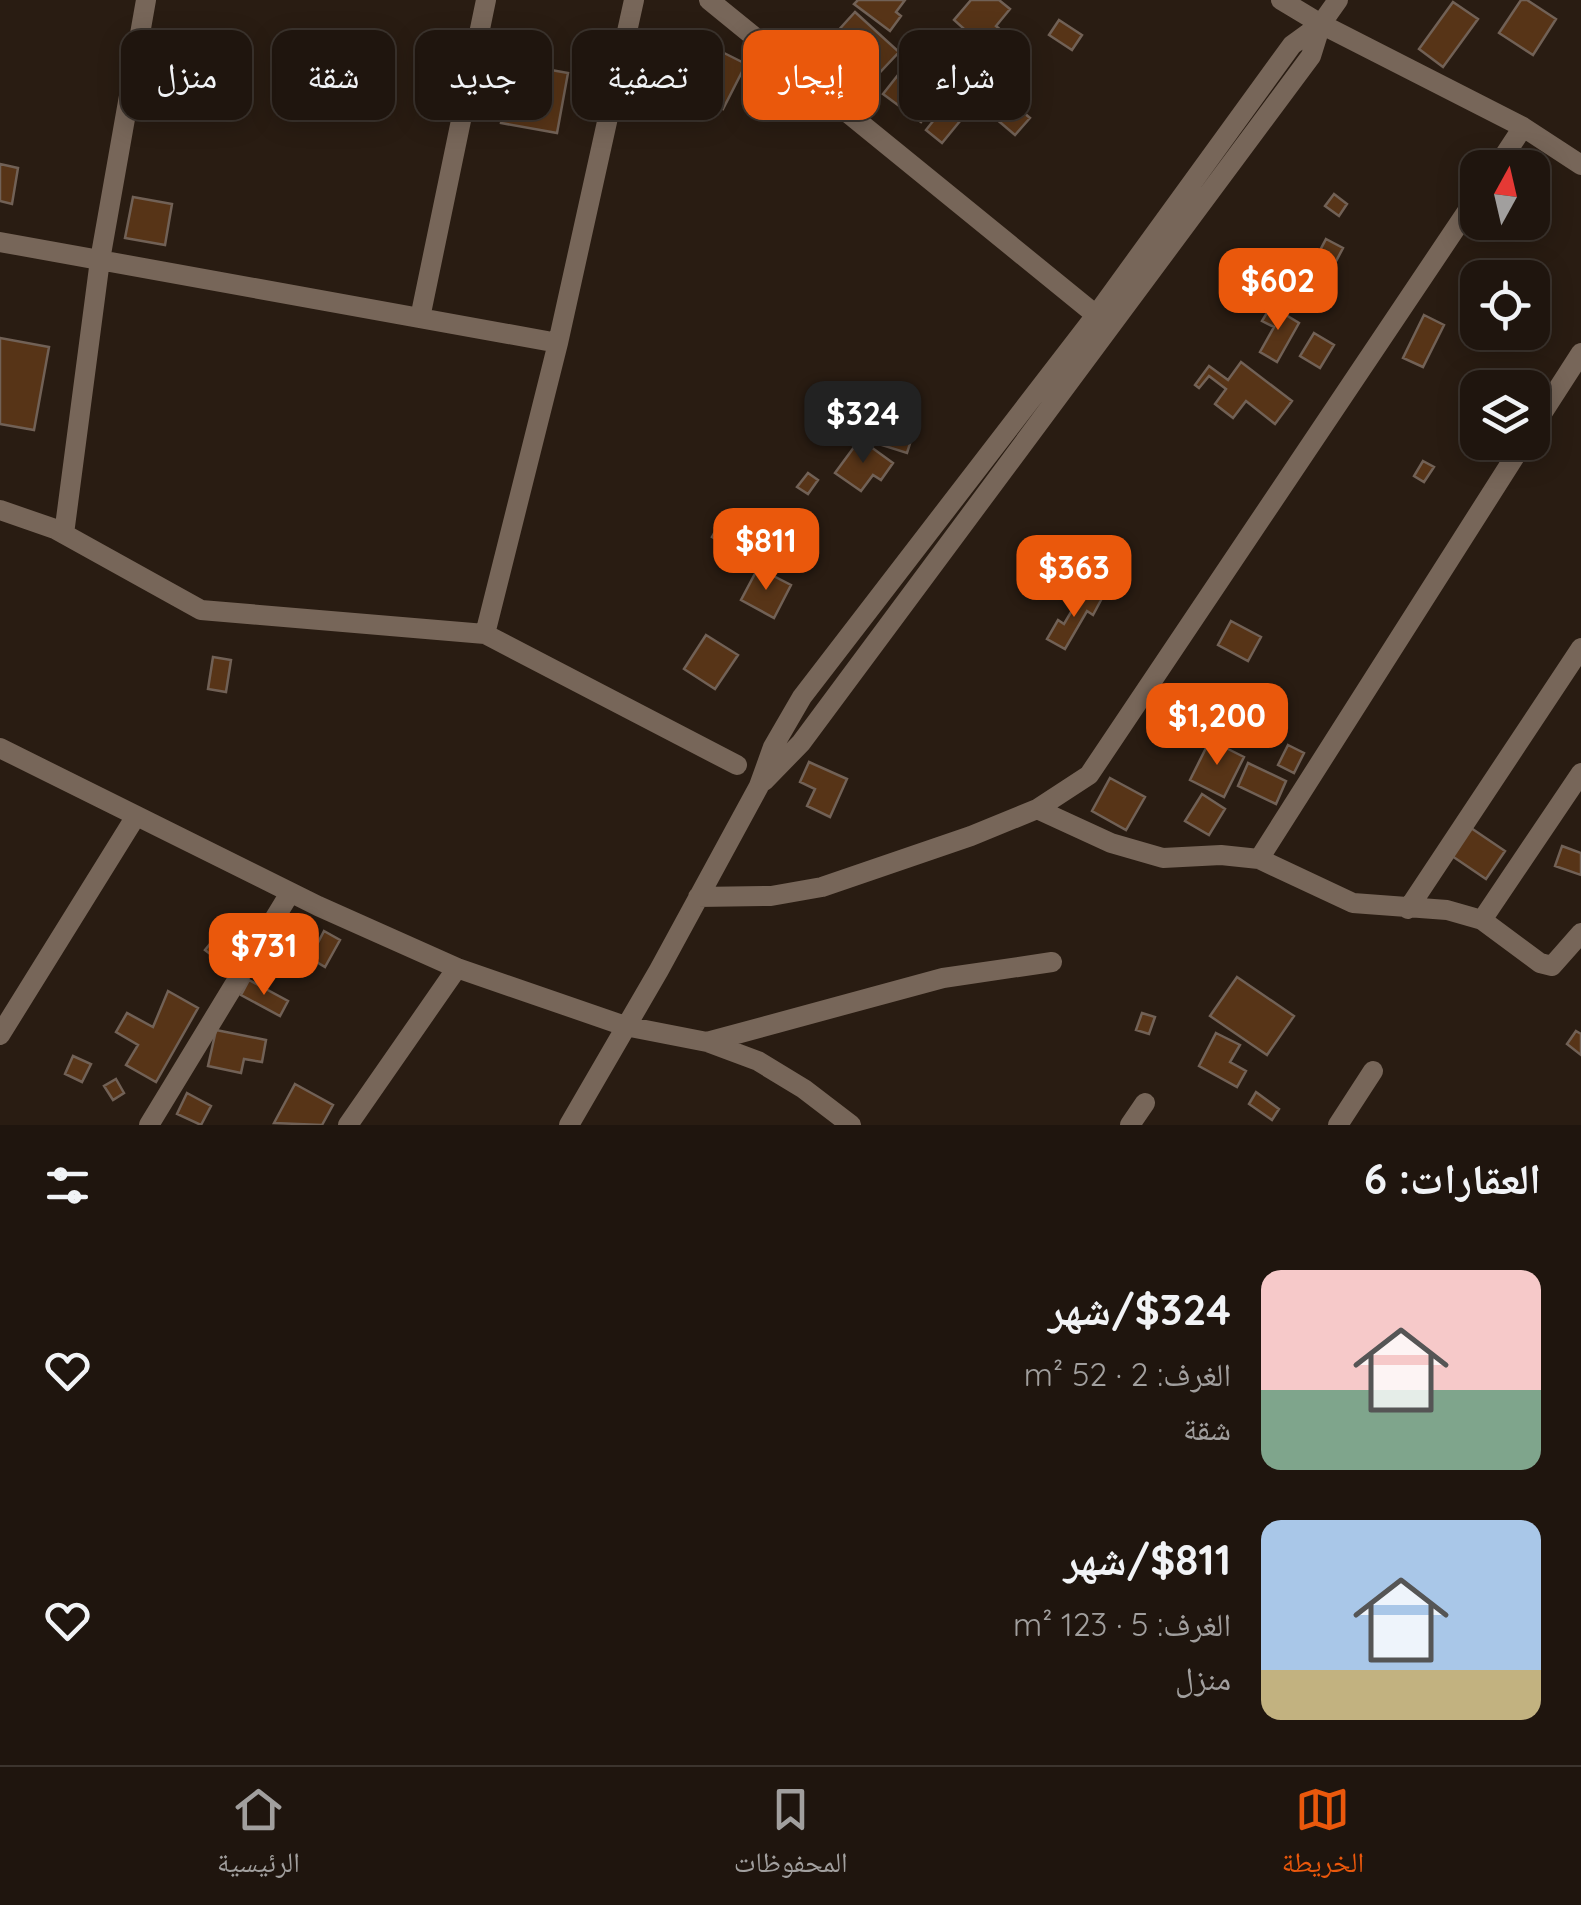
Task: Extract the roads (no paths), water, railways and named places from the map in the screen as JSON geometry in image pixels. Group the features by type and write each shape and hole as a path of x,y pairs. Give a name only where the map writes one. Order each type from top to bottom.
{"street":[{"path":"64,534 100,260 146,0"},
{"path":"420,318 486,0"},
{"path":"486,634 558,342 634,0"},
{"path":"710,0 1096,315"},
{"path":"1281,0 1523,127 1581,165"},
{"path":"759,786 801,744 1310,56 1321,24 1338,0"},
{"path":"569,1125 759,786 773,747 802,697 1096,315 1292,46 1321,24"},
{"path":"1508,150 1523,127"},
{"path":"698,897 772,896 822,887 1037,809 1089,775 1460,222"},
{"path":"0,242 558,342"},
{"path":"1550,401 1581,352"},
{"path":"1259,859 1513,460"},
{"path":"0,510 64,534 201,610 486,634 736,765"},
{"path":"1408,910 1581,648"},
{"path":"2,751 290,892 457,968 626,1026 706,1042 758,1061 804,1089 851,1125"},
{"path":"1482,920 1581,773"},
{"path":"1037,809 1111,843 1164,858 1259,859 1352,903 1447,910 1482,920 1540,963 1552,966 1581,933"},
{"path":"0,1034 136,816"},
{"path":"149,1125 290,892"},
{"path":"706,1042 944,978 1052,962"},
{"path":"348,1125 457,968"},
{"path":"1338,1125 1373,1072"},
{"path":"1130,1125 1145,1102"}]}
